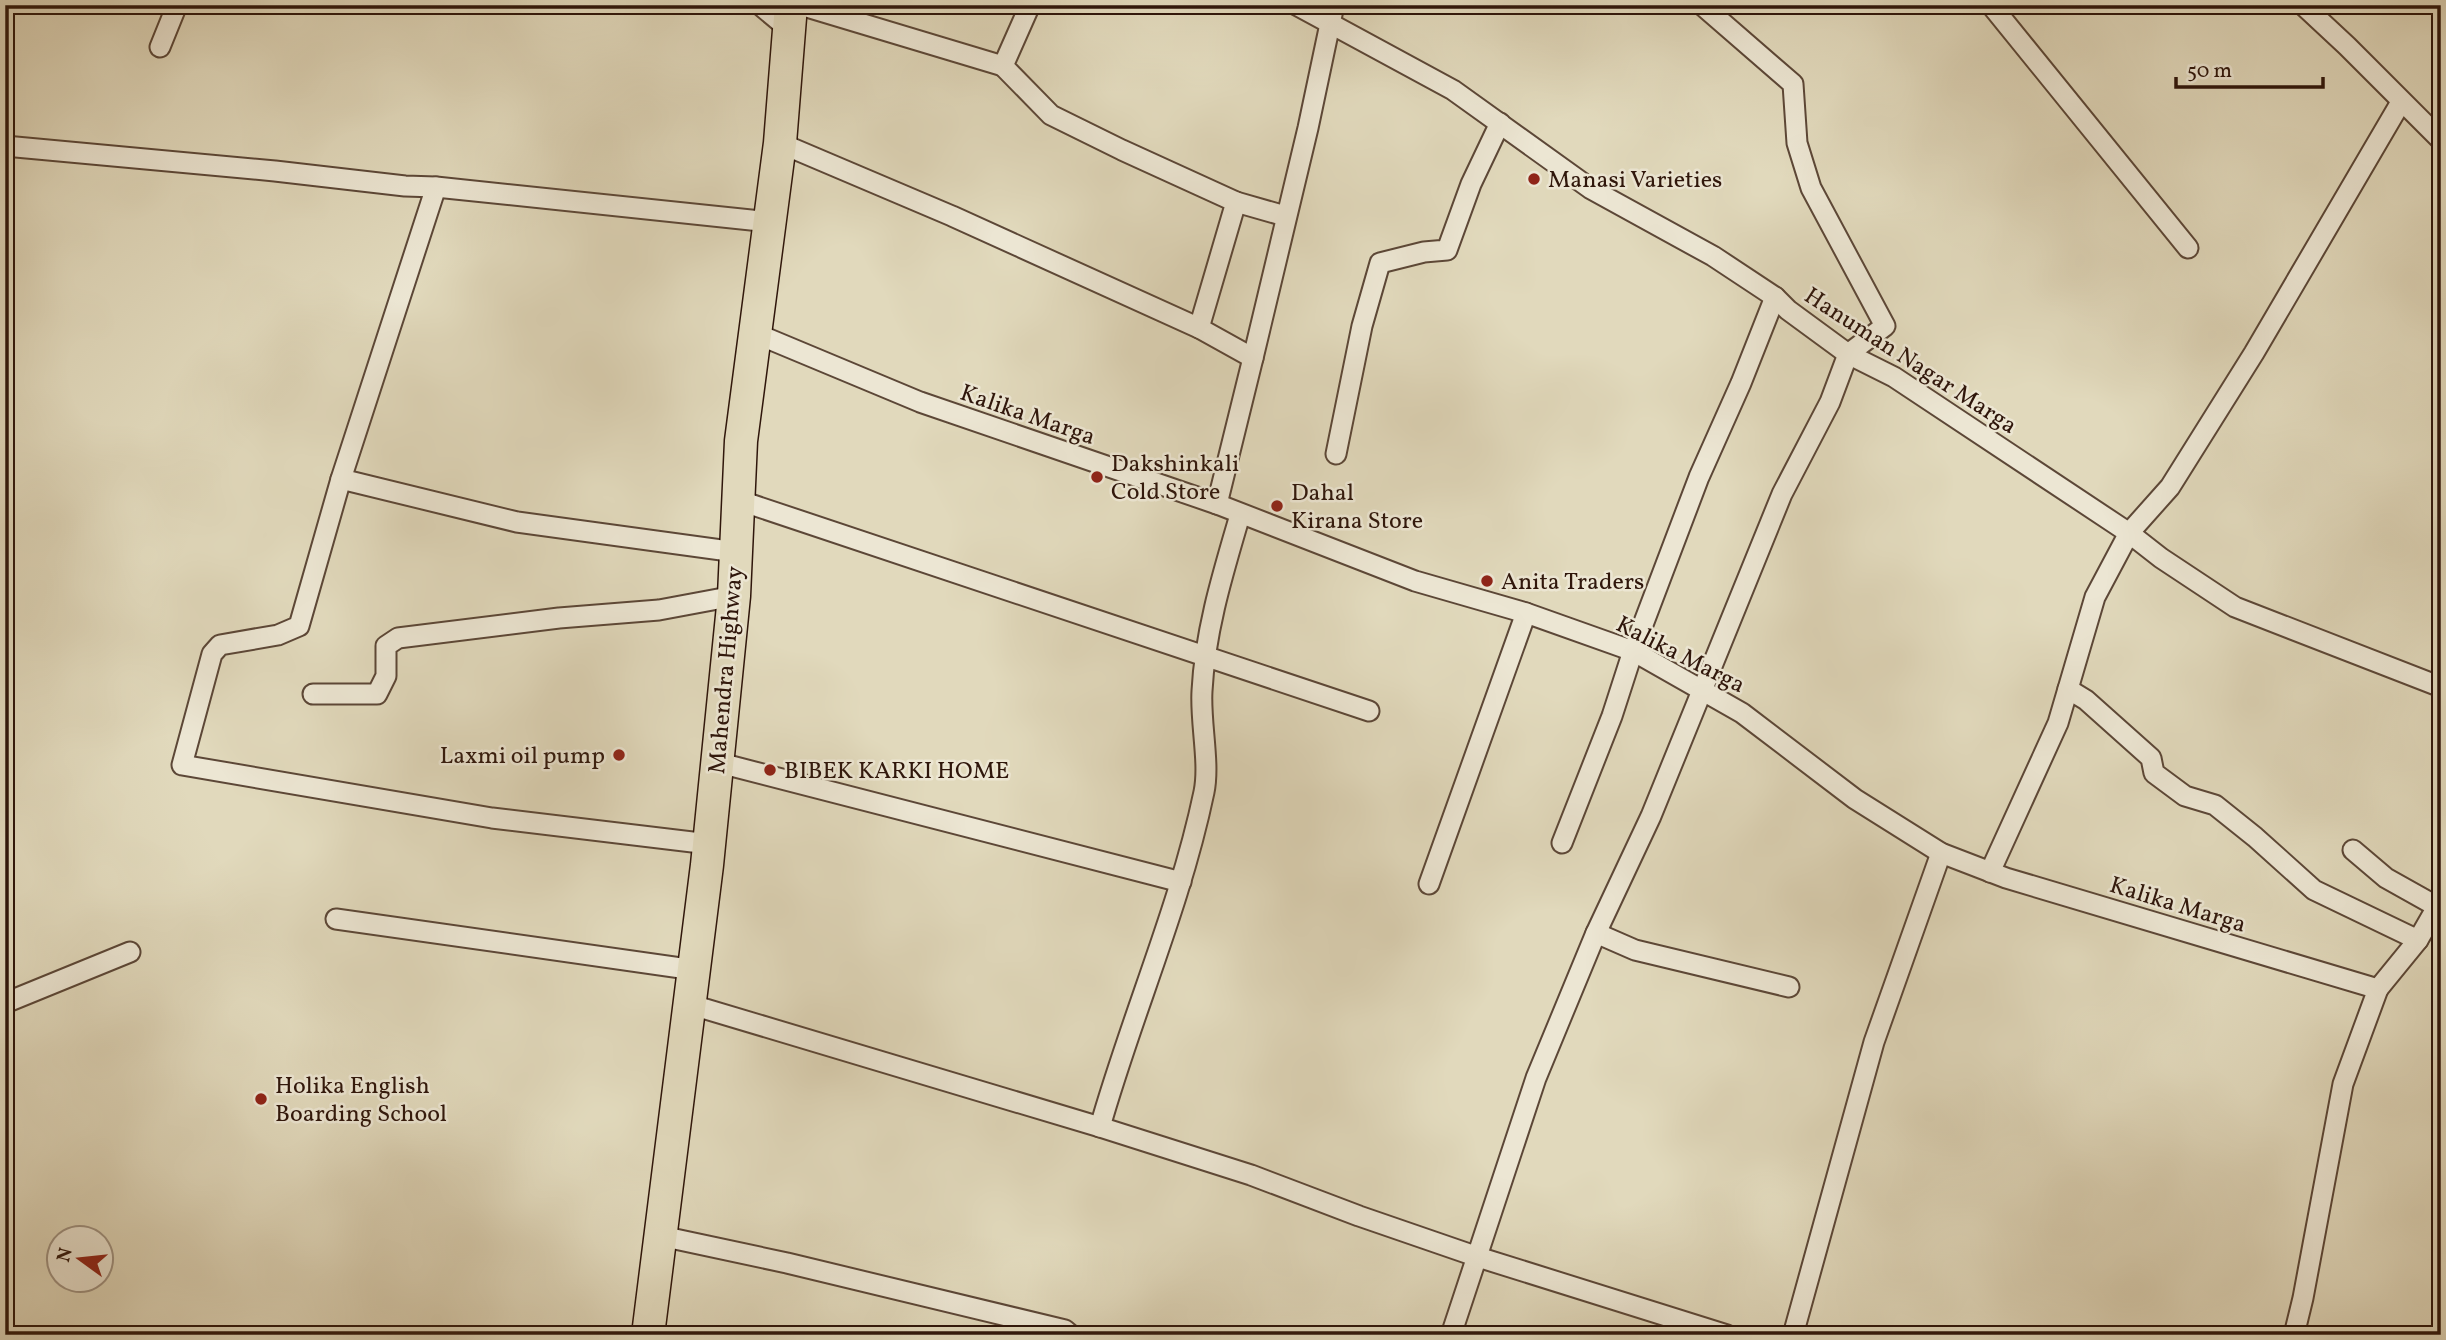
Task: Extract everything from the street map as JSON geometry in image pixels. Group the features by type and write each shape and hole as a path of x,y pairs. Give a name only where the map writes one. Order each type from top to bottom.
{"highway":[{"name":"Mahendra Highway","path":"648,1335 709,844 734,596 741,442 757,334 794,13"}],"street":[{"path":"160,47 177,5"},
{"path":"760,5 1003,66 1051,115 1236,202 1285,216"},
{"path":"1003,66 1030,5"},
{"name":"Hanuman Nagar Marga","path":"1296,5 1453,90 1591,189 1713,256 1775,297 1787,310 1848,354 1894,377 2235,607 2441,687"},
{"path":"1217,504 1308,128 1334,5"},
{"path":"1451,1335 1536,1078 1596,933 1651,817 1782,494 1829,402 1848,354 1885,326 1811,188 1797,143 1793,84 1702,5"},
{"path":"1992,5 2188,248"},
{"path":"2304,5 2441,140"},
{"path":"1990,872 2058,723 2095,597 2129,533 2170,487 2255,353 2401,102"},
{"path":"1336,454 1362,326 1380,263 1424,252 1447,250 1471,184 1500,123"},
{"path":"780,143 952,216 1199,328 1252,358"},
{"path":"5,146 770,222"},
{"path":"436,187 341,479 299,626 278,635 220,645 212,654 181,765 492,818 709,844"},
{"path":"1199,328 1236,202"},
{"path":"1562,843 1612,716 1633,651 1699,477 1741,383 1775,297"},
{"name":"Kalika Marga","path":"757,334 920,402 1217,504 1415,581 1526,613 1633,651 1742,713 1855,799 1941,853 1990,872 2378,989"},
{"path":"341,479 517,522 736,552"},
{"path":"738,500 1369,711"},
{"path":"1100,1127 1112,1082 1164,938 1191,853 1205,787 1202,692 1214,605 1240,515"},
{"path":"313,694 377,694 386,676 386,646 398,638 559,618 659,610 734,596"},
{"path":"1429,884 1526,613"},
{"path":"2068,689 2086,700 2151,758 2154,773 2185,796 2214,805 2255,837 2314,890 2418,940"},
{"path":"716,762 1181,882"},
{"path":"2294,1335 2343,1084 2378,989 2418,940 2438,903 2386,878 2353,850"},
{"path":"1793,1335 1874,1042 1941,853"},
{"path":"336,919 695,970"},
{"path":"1596,933 1635,950 1788,987"},
{"path":"5,1003 130,952"},
{"path":"689,1004 1251,1175 1478,1257 1727,1335"},
{"path":"661,1236 799,1266 1065,1331 1071,1335"}],"place":[{"name":"Manasi Varieties","path":"1534,179"},
{"name":"Dakshinkali Cold Store","path":"1097,477"},
{"name":"Dahal Kirana Store","path":"1277,506"},
{"name":"Anita Traders","path":"1487,581"},
{"name":"Laxmi oil pump","path":"619,755"},
{"name":"BIBEK KARKI HOME","path":"770,770"},
{"name":"Holika English Boarding School","path":"261,1099"}]}
